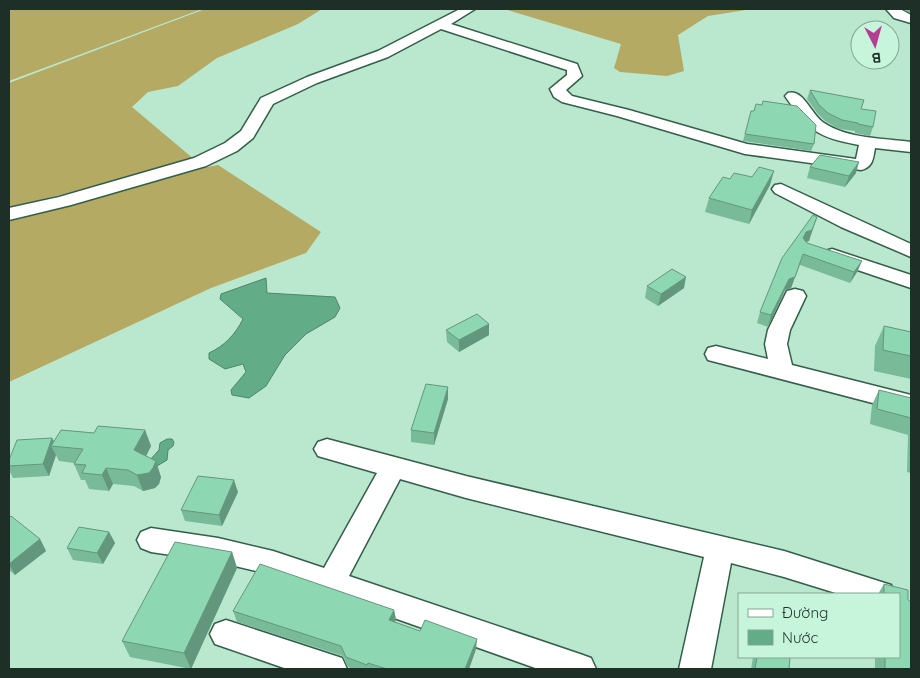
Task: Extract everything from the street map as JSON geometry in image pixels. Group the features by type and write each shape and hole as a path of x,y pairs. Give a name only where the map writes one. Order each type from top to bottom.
{"street":[{"path":"9,214 73,198 208,158 232,147 246,134 267,101 312,80 383,54 469,9"},
{"path":"892,9 899,15 911,19"},
{"path":"438,24 572,67 575,76 559,87 558,92 573,101 623,113 745,149 861,165 864,162 868,141"},
{"path":"793,96 816,125 824,131 868,141 911,147"},
{"path":"803,157 777,195 911,251"},
{"path":"811,248 911,282"},
{"path":"782,371 776,344 779,330 795,296"},
{"path":"716,354 911,404"},
{"path":"327,449 784,564 873,593"},
{"path":"330,584 393,467"},
{"path":"151,540 227,552 273,563 580,669"},
{"path":"696,669 720,548"},
{"path":"226,634 331,669"}],"shaded area":[{"path":"9,9 202,9 9,81"},
{"path":"205,9 322,9 298,24 217,58 178,86 148,92 132,107 195,160 9,208 9,83"},
{"path":"504,9 752,9 708,16 678,35 684,71 667,76 620,72 614,68 621,44"},
{"path":"218,165 321,232 306,253 211,288 9,382 9,219 192,170"}],"water":[{"path":"266,278 267,293 335,297 340,308 335,317 306,334 285,355 266,386 249,398 232,395 231,390 246,372 243,364 225,369 209,359 209,353 229,339 243,319 220,299 221,294"},
{"path":"167,439 172,439 174,442 173,446 168,450 167,460 157,466 149,461 159,450 160,443"}],"building":[{"path":"810,90 864,100 861,109 876,111 873,127 842,120 828,113 819,105"},
{"path":"763,101 797,106 816,125 814,144 745,134 751,111 754,111 756,104 762,105"},
{"path":"820,155 859,162 849,176 810,167"},
{"path":"759,167 774,171 752,210 709,198 723,177 730,179 734,173 752,177"},
{"path":"813,215 817,217 812,230 806,232 803,238 807,243 862,261 854,272 803,254 795,277 789,279 771,315 760,312 782,258"},
{"path":"672,269 686,277 661,294 647,286"},
{"path":"477,314 489,324 459,340 446,330"},
{"path":"884,326 911,332 911,356 883,350"},
{"path":"426,384 448,387 434,433 411,430"},
{"path":"879,390 911,398 911,418 877,409"},
{"path":"98,426 145,430 134,450 156,461 149,473 137,475 128,470 106,468 102,475 82,473 86,465 74,464 83,449 51,446 61,430 94,433"},
{"path":"52,438 43,464 9,466 9,460 17,440"},
{"path":"198,476 234,480 219,515 181,510"},
{"path":"11,516 40,539 9,564 9,518"},
{"path":"79,527 109,532 97,553 67,548"},
{"path":"175,542 232,552 184,653 122,641"},
{"path":"260,564 394,610 389,620 420,631 425,620 477,639 465,669 387,669 368,663 367,665 346,657 341,646 233,611"},
{"path":"884,584 908,590 908,600 911,602 911,669 885,669 885,658 900,658 900,593 884,593"},
{"path":"757,658 790,658 789,669 755,669"}]}
